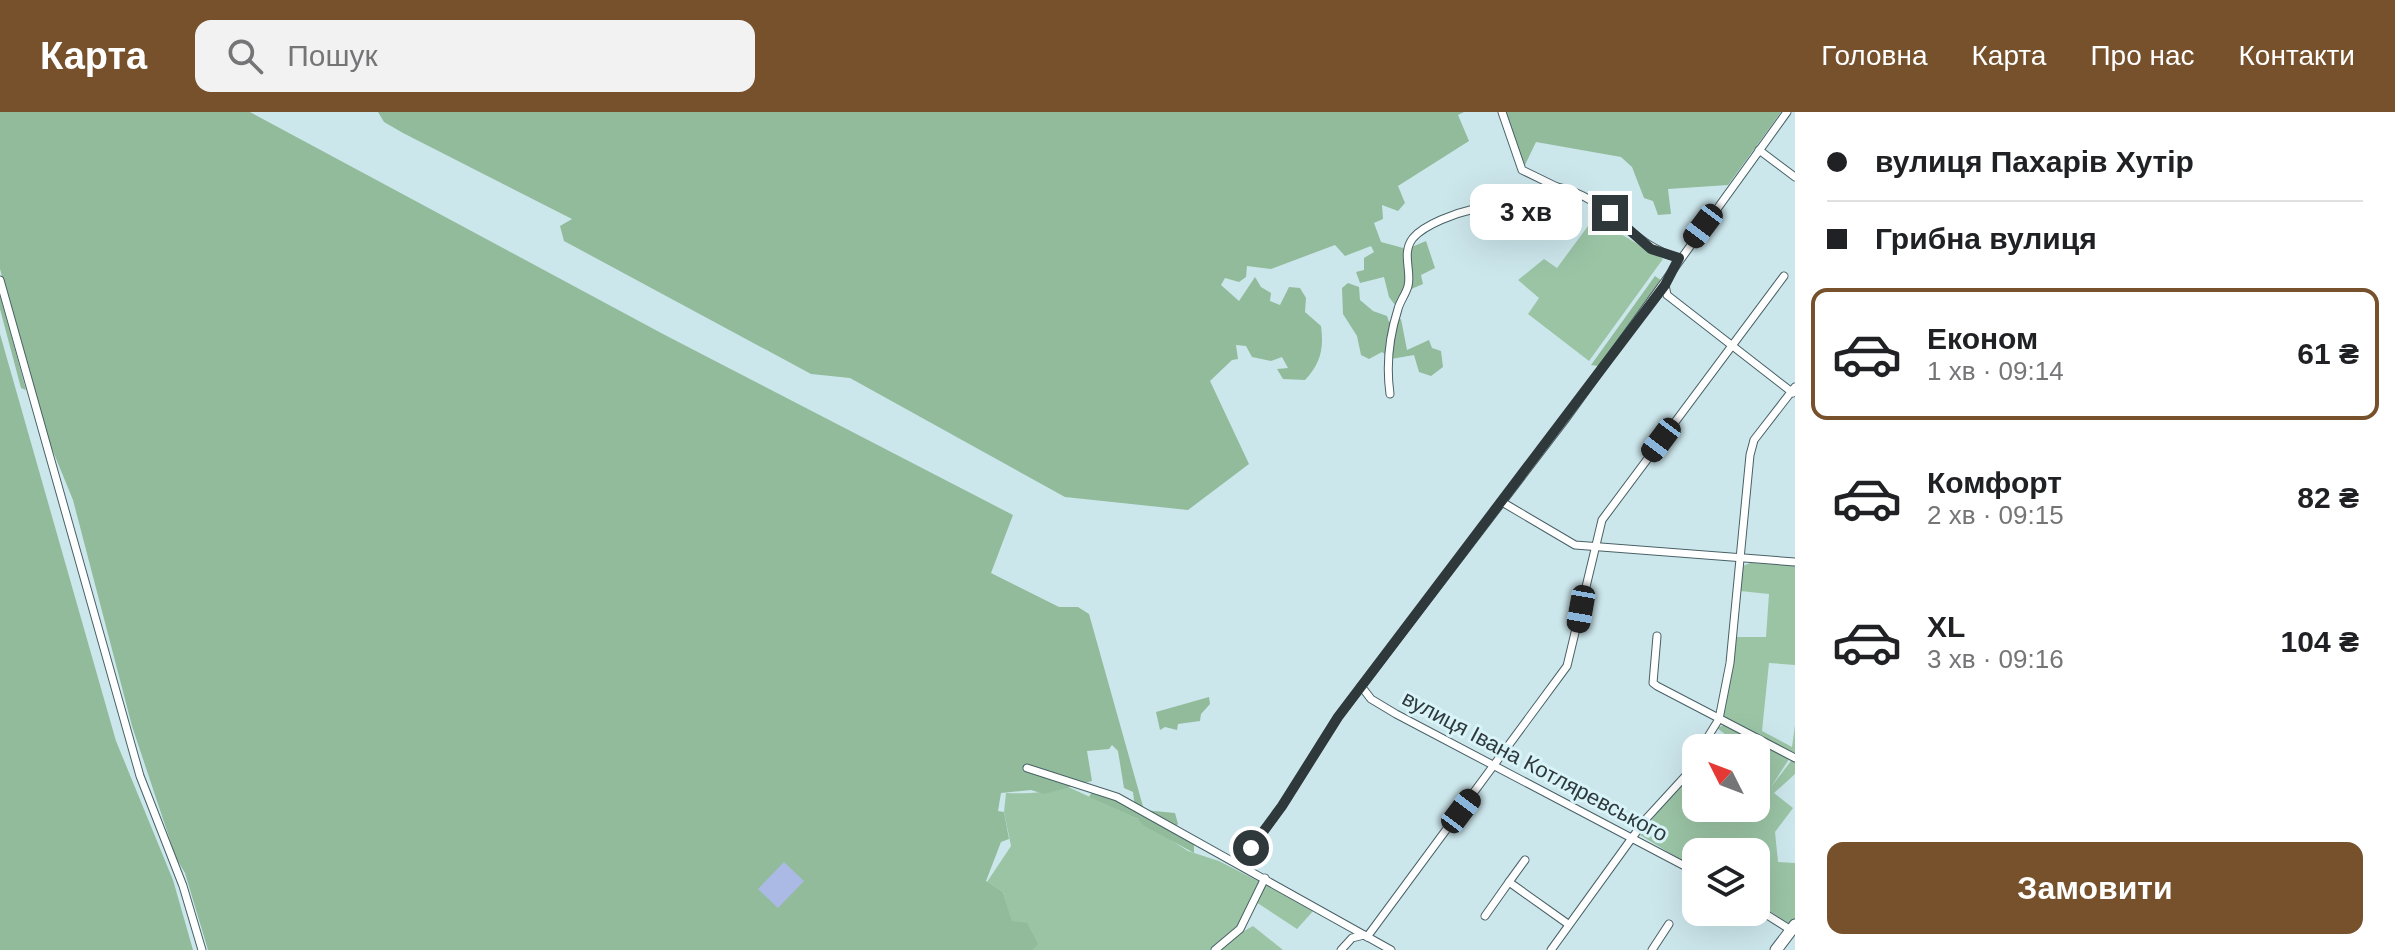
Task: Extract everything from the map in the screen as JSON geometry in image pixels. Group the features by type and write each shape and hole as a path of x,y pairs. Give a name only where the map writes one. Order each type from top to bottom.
{"main road":[{"path":"1776,950 1793,927"}],"street":[{"path":"1502,112 1522,170 1557,187 1581,192 1651,249 1679,258"},
{"path":"1240,865 1361,686 1665,285 1679,258 1787,112"},
{"path":"1759,150 1795,177"},
{"path":"1390,394 1386,362 1398,309 1409,284 1408,249 1412,239 1424,229 1476,208 1489,209 1518,226 1525,226 1557,187"},
{"path":"1366,936 1497,764 1569,663 1595,544 1608,511 1784,276"},
{"path":"0,280 140,776 183,886 202,950"},
{"path":"1665,285 1667,295 1794,391 1754,440 1739,558 1732,650 1719,719 1710,734"},
{"path":"1502,502 1569,542 1795,562"},
{"path":"1657,636 1653,683 1795,758"},
{"name":"вулиця Івана Котляревського","path":"1361,686 1371,699 1396,714 1497,764 1682,865"},
{"path":"1027,768 1117,797 1265,878 1352,933 1366,936 1391,950"},
{"path":"1551,950 1666,794 1682,778"},
{"path":"1485,916 1525,860"},
{"path":"1215,950 1237,933 1265,878"},
{"path":"1509,882 1568,924"},
{"path":"1770,915 1793,927"},
{"path":"1652,950 1669,924"},
{"path":"1341,950 1352,933"}],"green space":[{"path":"0,112 250,112 663,334 1013,515 991,573 1059,607 1078,607 1089,614 1144,810 1175,813 1178,824 1173,829 1194,841 1194,853 1143,825 1138,819 1089,797 1094,788 1135,808 1133,792 1124,788 1118,751 1112,745 1109,749 1087,751 1092,781 1044,794 1031,790 1001,793 998,811 1004,812 1009,839 1001,842 986,881 1003,892 1012,921 1027,923 1038,944 1033,950 208,950 185,873 176,858 132,726 73,500 46,434 0,269"},
{"path":"378,112 1464,112 1458,115 1469,141 1398,186 1405,203 1398,211 1382,205 1383,219 1374,223 1381,242 1407,249 1426,241 1435,268 1421,275 1423,284 1409,290 1398,309 1389,297 1384,277 1360,283 1356,272 1364,270 1364,258 1374,252 1371,246 1345,256 1335,245 1271,269 1247,266 1246,277 1239,282 1225,278 1221,285 1239,301 1255,277 1261,287 1271,293 1270,301 1280,305 1289,287 1300,288 1306,298 1305,312 1321,326 1321,348 1315,367 1305,380 1283,379 1277,369 1288,368 1282,357 1271,361 1252,357 1246,346 1236,345 1238,359 1232,360 1210,381 1249,464 1188,510 1065,497 850,378 811,374 564,241 560,226 572,219 403,133 384,122"},
{"path":"1502,112 1781,112 1728,185 1668,189 1671,214 1658,215 1653,201 1644,198 1632,167 1621,157 1536,142 1525,165 1518,163"},
{"path":"1597,220 1663,259 1589,361 1528,314 1539,298 1518,280 1544,259 1557,268 1588,226"},
{"path":"1655,276 1662,281 1604,360 1598,366 1591,365"},
{"path":"1348,283 1359,287 1360,300 1373,311 1387,316 1389,322 1401,319 1407,350 1429,340 1432,348 1441,351 1443,367 1431,376 1419,372 1414,355 1391,359 1382,352 1369,359 1361,355 1357,336 1343,314 1342,288"},
{"path":"0,294 26,390 21,388 0,309"},
{"path":"0,334 116,741 173,880 193,950 0,950"},
{"path":"1750,563 1795,564 1795,665 1769,663 1762,731 1768,734 1754,734 1724,719 1722,714 1736,637 1766,637 1769,594 1740,591 1743,566"},
{"path":"1209,697 1210,704 1201,714 1200,721 1178,724 1177,730 1165,727 1160,730 1156,712"},
{"path":"1726,724 1744,734 1725,734 1717,728"},
{"path":"1795,725 1795,755 1770,742 1770,735 1792,747"},
{"path":"1770,748 1789,759 1771,787 1791,761 1795,761 1795,774 1774,793 1793,808 1775,832 1778,862 1795,863 1795,919 1791,925 1770,911 1770,838 1682,838 1682,860 1640,835 1682,780 1682,822 1770,822"},
{"path":"1066,786 1138,819 1188,851 1219,861 1314,910 1297,929 1256,902 1231,938 1253,926 1283,950 1033,950 1037,943 1012,922 1003,892 987,882 1011,846 1004,812 1006,793 1036,792"}],"water":[{"path":"784,862 804,881 778,908 758,889"}],"route":[{"path":"1251,848 1282,806 1338,717 1665,285 1679,258 1651,249 1610,213"}]}
